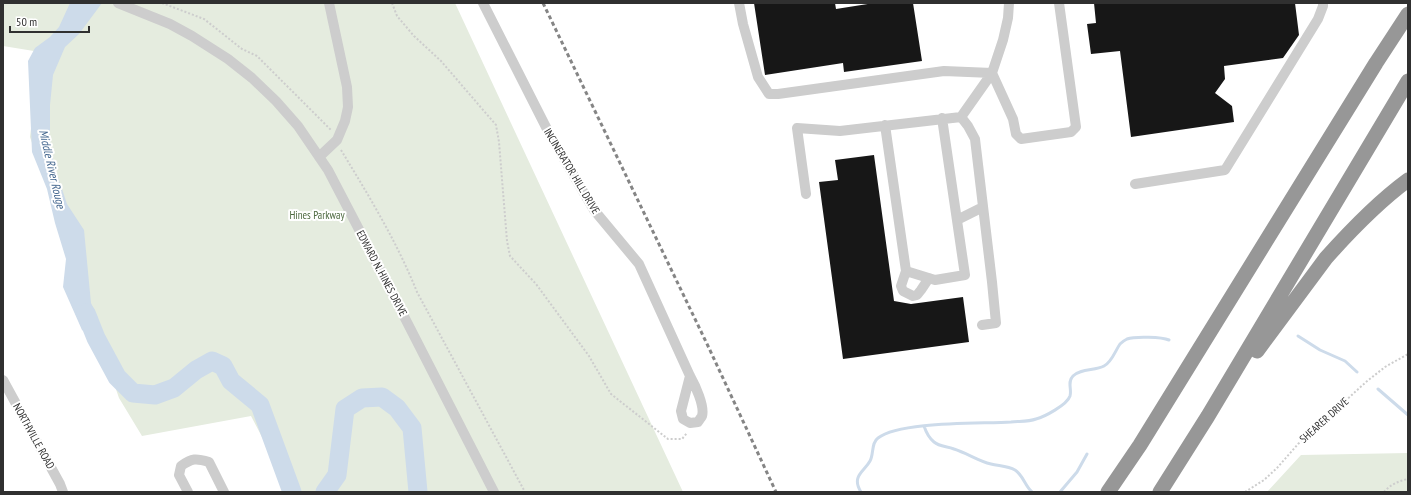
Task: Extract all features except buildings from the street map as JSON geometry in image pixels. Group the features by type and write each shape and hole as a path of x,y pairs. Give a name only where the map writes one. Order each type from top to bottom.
{"highway":[{"path":"1108,492 1140,445 1408,14"},
{"path":"1160,492 1208,416 1408,81"},
{"path":"1208,416 1326,258 1371,211 1408,180"}],"street":[{"name":"EDWARD N. HINES DRIVE","path":"118,3 151,16 192,36 228,59 252,78 276,101 298,126 328,170 494,492"},
{"path":"319,157 337,140 345,121 348,101 347,87 329,3"},
{"name":"INCINERATOR HILL DRIVE","path":"483,3 550,135 594,210 639,264 700,398 702,416 698,422 695,422"},
{"path":"739,3 743,24 758,77 769,94 944,71 992,73"},
{"path":"961,117 992,73 1003,40 1008,18 1009,3"},
{"path":"992,73 1013,119 1016,134 1021,139 1071,132 1076,127 1059,3"},
{"path":"1135,184 1225,170 1318,19 1323,3"},
{"path":"806,194 797,128 840,131 961,117"},
{"path":"961,117 975,139 996,323 982,325"},
{"path":"906,271 935,280 965,275 942,118"},
{"path":"885,125 906,271 901,286 903,291 908,295 917,295 929,278"},
{"path":"957,220 983,208"},
{"path":"690,376 681,411 683,419 690,423 695,422"},
{"name":"NORTHVILLE ROAD","path":"3,380 63,492"},
{"path":"188,492 179,475 181,466 189,460 199,458 209,462 224,492"}],"path":[{"path":"392,3 397,16 414,36 441,61 496,125 499,142 507,241 510,256 545,296 588,356 611,394 668,439 682,439 695,422"},
{"name":"SHEARER DRIVE","path":"1246,492 1264,480 1277,468 1298,444 1366,382 1385,366 1408,354"},
{"path":"1384,492 1388,487 1401,480 1408,479"}],"green space":[{"name":"Hines Parkway","path":"3,3 455,3 683,492 291,492 251,416 142,436 119,398 30,137 40,52 3,46"},
{"path":"1408,453 1408,492 1267,492 1301,455"}],"water":[{"path":"70,3 102,3 79,34 65,47 53,75 50,105 50,140 54,165 67,204 84,230 91,303 98,318 96,338 82,330 63,287 66,259 47,189 32,152 28,61 35,48 50,37 59,27"}],"waterway":[{"name":"Middle River Rouge","path":"86,313 96,338 117,377 133,393 155,395 174,388 196,370 212,361 223,366 231,381 260,405 292,492"},
{"path":"1298,336 1320,350 1345,361 1357,372"},
{"path":"861,492 858,487 858,478 870,461 874,443 878,438 889,433 922,426 942,424 998,423 1040,418 1065,403 1070,396 1071,378 1076,373 1100,368 1107,364 1120,344 1125,340 1142,337 1169,340"},
{"path":"1378,389 1408,415"},
{"name":"Middle River Rouge","path":"325,492 337,475 345,409 362,398 382,397 397,408 412,428 418,492"},
{"path":"924,426 931,439 939,445 959,451 986,463 1015,470 1032,492"},
{"path":"1060,492 1077,472 1087,454"}],"railway":[{"path":"543,3 708,346 776,492"}]}
